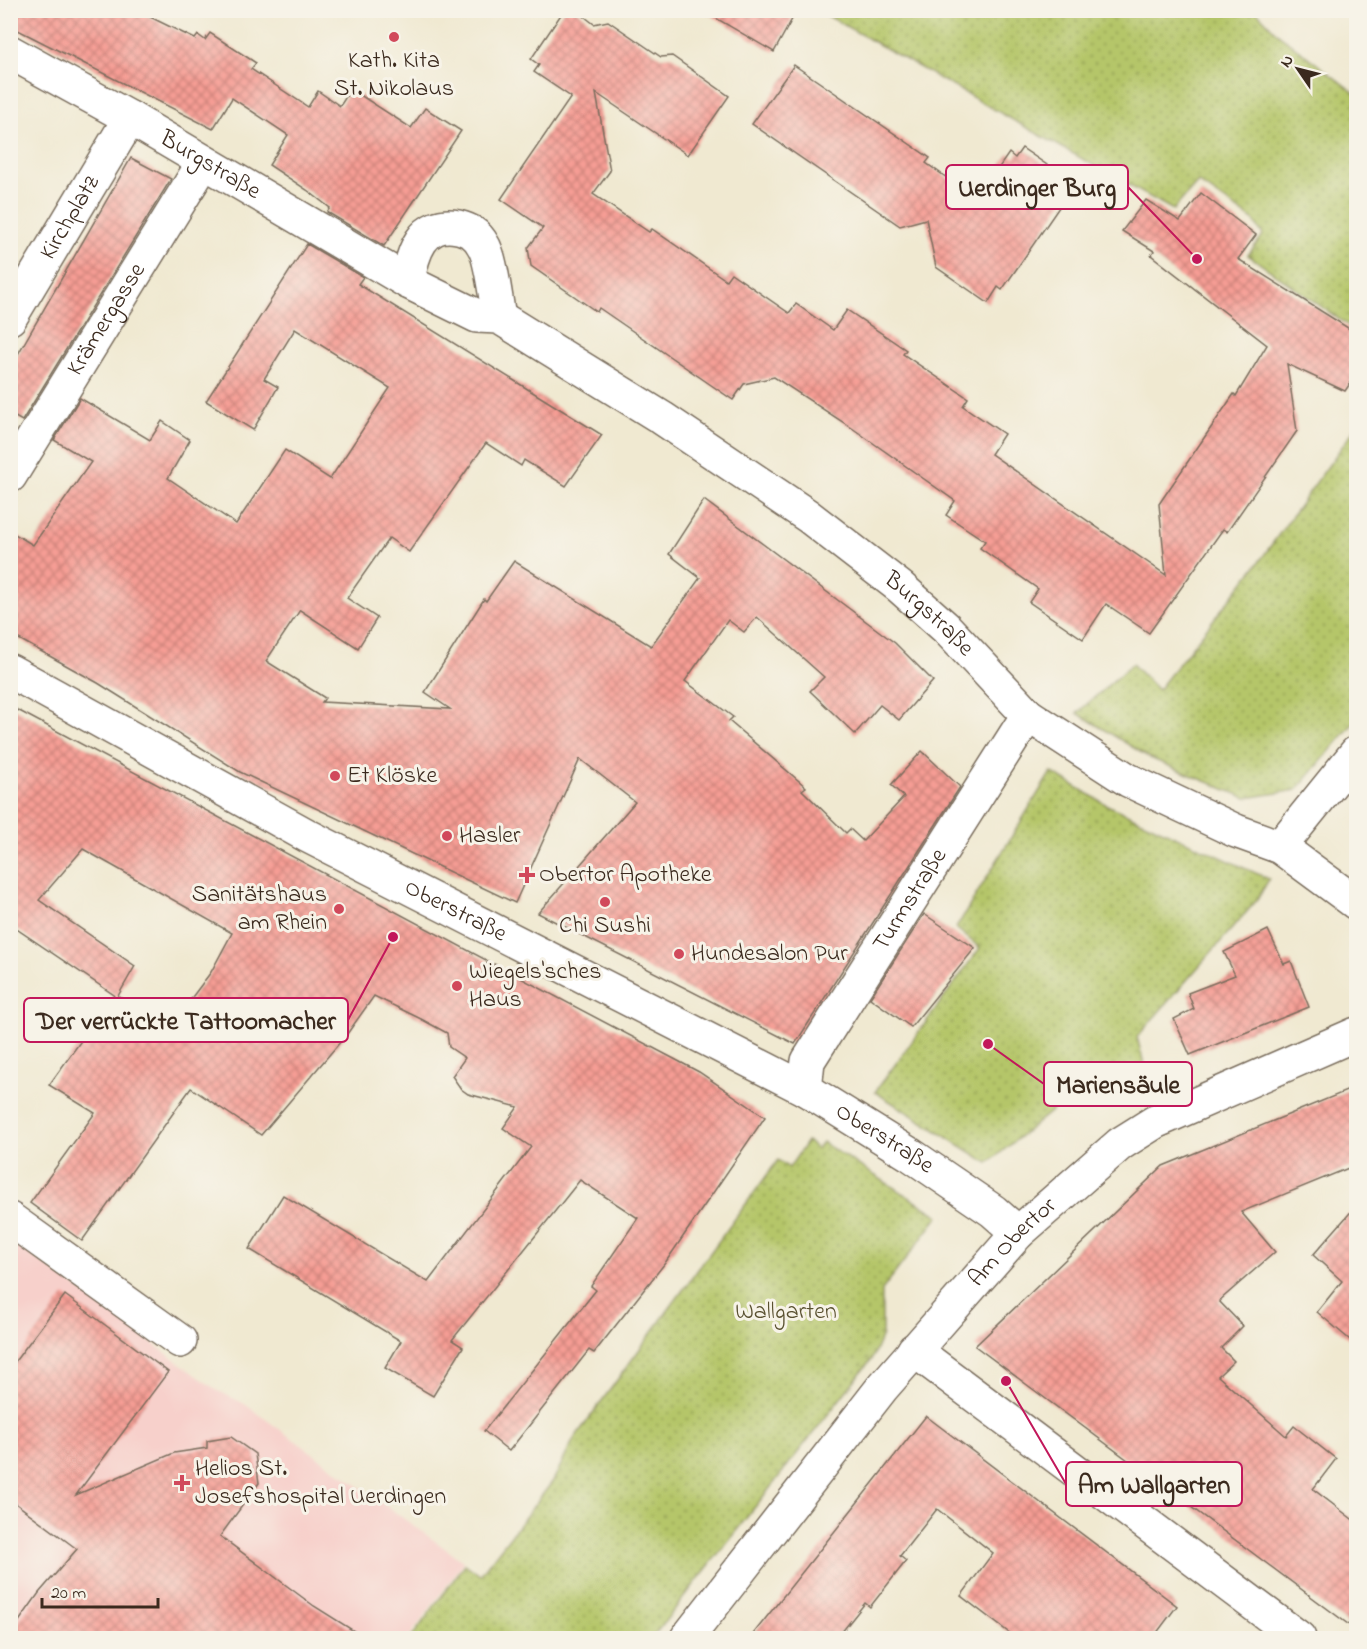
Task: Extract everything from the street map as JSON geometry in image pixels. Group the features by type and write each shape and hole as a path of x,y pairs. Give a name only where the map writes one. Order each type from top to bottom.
{"street":[{"name":"Burgstraße","path":"10,52 130,118 408,282 477,316 499,317 662,418 808,516 900,587 946,628 1029,715 1128,780 1236,831 1280,847 1356,903"},
{"name":"Kirchplatz","path":"10,318 130,118"},
{"name":"Krämergasse","path":"10,476 204,162"},
{"path":"408,282 411,257 422,238 435,227 449,225 471,230 485,246 499,317"},
{"name":"Oberstraße","path":"10,671 308,836 805,1089 920,1161 993,1211 1018,1233"},
{"name":"Turmstraße","path":"805,1089 808,1061 1029,715"},
{"path":"1280,847 1356,753"},
{"name":"Am Obertor","path":"687,1638 914,1350 1018,1233 1120,1144 1155,1122 1356,1034"},
{"path":"10,1219 180,1341"},
{"path":"914,1350 1299,1638"}],"shaded area":[{"name":"Helios St. Josefshospital Uerdingen","path":"10,1239 218,1391 243,1403 464,1562 408,1638 11,1638"}],"green space":[{"path":"819,11 1256,11 1277,33 1356,94 1356,331 1248,255 1263,235 1254,221 1198,182 1173,210"},
{"path":"1356,427 1356,720 1297,790 1246,798 1150,758 1077,713 1132,664 1158,690 1259,562"},
{"path":"1051,772 1107,805 1269,879 1257,900 1137,1037 1146,1072 1061,1103 988,1163 875,1092 980,948 956,928"},
{"name":"Wallgarten","path":"807,1141 817,1149 822,1142 939,1216 882,1290 882,1335 873,1357 652,1638 411,1638 465,1564 480,1575 553,1481 574,1439 778,1160 789,1168"}],"building":[{"path":"10,10 136,10 195,39 198,35 205,40 210,33 256,63 251,69 308,107 318,91 340,106 351,89 411,128 425,108 461,131 384,246 327,212 330,208 269,165 288,135 232,98 213,129 10,26"},
{"path":"564,10 576,10 594,24 608,21 661,57 672,56 729,96 688,155 596,93 610,171 593,194 649,232 652,229 726,280 731,273 789,313 796,304 833,330 847,310 906,350 903,354 968,398 963,406 1004,434 991,454 1166,575 1159,504 1234,394 1236,396 1267,345 1151,255 1154,251 1122,231 1146,200 1180,221 1201,193 1256,235 1238,259 1356,333 1356,375 1345,391 1287,364 1297,431 1227,532 1223,529 1149,633 1106,604 1083,639 1029,602 1038,589 980,548 985,541 946,515 955,501 852,428 774,377 744,384 733,400 599,308 597,312 531,266 528,248 543,228 501,199 571,97 534,72 539,65 531,59"},
{"path":"702,10 797,10 774,52"},
{"path":"794,65 930,158 926,163 977,199 1009,153 1015,158 1022,148 1075,184 1002,290 998,287 988,303 936,267 926,219 900,226 752,124"},
{"path":"131,158 171,179 22,421 10,414 10,368"},
{"path":"307,244 363,277 358,284 602,435 566,486 524,460 521,466 486,443 409,552 389,538 347,598 377,618 358,648 300,610 266,661 325,698 322,702 450,709 425,692 484,599 486,601 514,561 651,646 700,578 669,554 704,500 895,643 933,681 899,720 880,705 855,734 810,691 824,677 757,617 744,632 728,620 685,681 733,717 729,721 806,787 802,790 846,833 850,829 863,841 904,797 891,785 922,751 960,787 795,1044 538,913 635,802 580,759 515,903 240,772 98,683 10,634 10,531 33,545 91,462 54,440 80,398 150,440 162,421 190,440 168,478 236,524 285,450 330,479 390,388 295,329 264,379 278,387 253,430 206,401"},
{"path":"10,706 488,961 479,981 494,964 699,1072 765,1117 665,1263 594,1353 589,1350 509,1451 484,1431 596,1290 591,1286 638,1218 580,1180 452,1340 463,1347 433,1396 385,1368 401,1341 249,1249 283,1195 428,1282 531,1147 503,1128 518,1107 468,1094 461,1089 452,1076 465,1058 449,1047 447,1033 374,996 347,1034 261,1135 191,1088 82,1241 30,1203 95,1113 49,1085 114,995 15,928 10,933","holes":["83,849 232,933 211,972 168,1029 118,996 135,966 39,900"]},
{"path":"924,914 975,948 911,1027 870,998"},
{"path":"1268,930 1284,964 1291,961 1309,1007 1190,1055 1174,1019 1194,1009 1188,993 1235,975 1224,952"},
{"path":"1356,1087 1356,1165 1241,1212 1275,1252 1219,1301 1243,1326 1221,1348 1234,1361 1218,1376 1286,1436 1294,1426 1336,1459 1313,1489 1356,1522 1356,1630 975,1346 1163,1166"},
{"path":"1356,1206 1356,1345 1317,1312 1342,1281 1313,1255"},
{"path":"65,1295 168,1372 76,1495 174,1453 207,1448 207,1441 231,1437 255,1454 259,1483 220,1536 314,1606 365,1638 10,1638 10,1634 39,1593 77,1549 10,1499 10,1368"},
{"path":"926,1416 1177,1606 1153,1638 1016,1638 961,1596 993,1553 937,1509 900,1556 906,1561 870,1607 865,1603 837,1638 750,1638"}],"place":[{"name":"Kath. Kita St. Nikolaus","path":"394,37"},
{"name":"Uerdinger Burg","path":"1197,259"},
{"name":"Et Klöske","path":"335,776"},
{"name":"Hasler","path":"447,836"},
{"name":"Obertor Apotheke","path":"527,875"},
{"name":"Chi Sushi","path":"605,902"},
{"name":"Sanitätshaus am Rhein","path":"339,909"},
{"name":"Der verrückte Tattoomacher","path":"393,937"},
{"name":"Hundesalon Pur","path":"679,954"},
{"name":"Wiegels'sches Haus","path":"457,986"},
{"name":"Mariensäule","path":"988,1044"},
{"name":"Am Wallgarten","path":"1006,1381"},
{"name":"Helios St. Josefshospital Uerdingen","path":"182,1483"}]}
